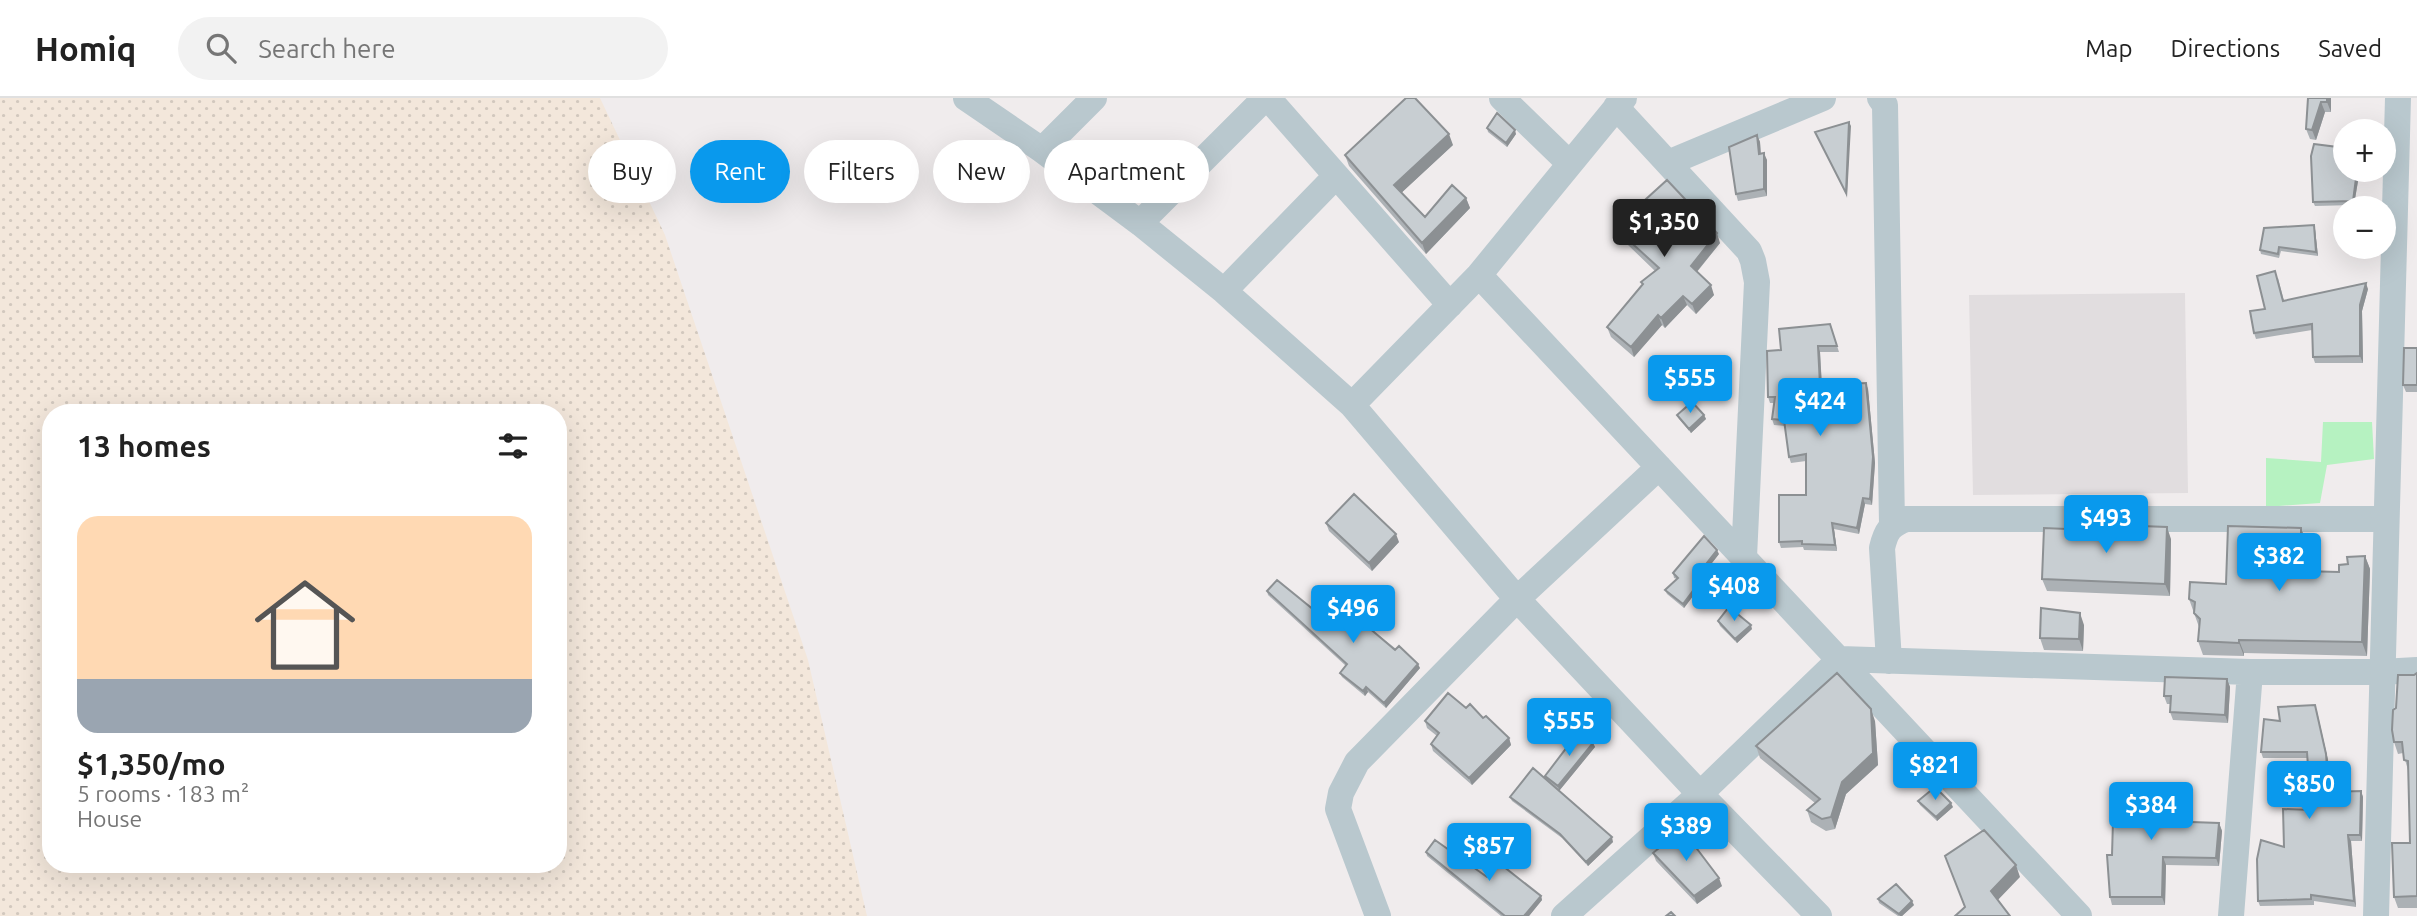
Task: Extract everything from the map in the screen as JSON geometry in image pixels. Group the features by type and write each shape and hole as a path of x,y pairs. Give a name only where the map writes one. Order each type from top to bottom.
{"street":[{"path":"966,98 1042,150 1140,223 1224,291 1352,405 1517,599 1819,916"},
{"path":"1042,150 1094,98"},
{"path":"1140,223 1266,98 1450,306"},
{"path":"1502,98 1570,164"},
{"path":"1668,163 1823,98"},
{"path":"1880,98 1885,105 1892,524 1882,548 1889,661"},
{"path":"2376,916 2398,98"},
{"path":"1352,405 1479,275 1620,103 1668,163 1749,251 1754,261 1757,282 1744,557"},
{"path":"1224,291 1336,176"},
{"path":"1479,275 1840,659 2064,911"},
{"path":"1378,916 1338,809 1341,793 1356,762 1517,599 1659,467"},
{"path":"1892,524 1906,519 2386,519"},
{"path":"1565,916 1700,794 1840,659 2250,672 2417,670"},
{"path":"2231,916 2250,672"}],"shaded area":[{"path":"2185,293 2188,493 1973,495 1969,295"}],"green space":[{"path":"2323,422 2372,422 2374,459 2327,465 2320,503 2266,507 2266,458 2321,462"}],"sand":[{"path":"0,98 600,98 620,140 588,140 588,203 650,203 665,235 808,660 867,916 0,916"}],"building":[{"path":"1406,98 1415,98 1449,134 1394,185 1425,217 1452,185 1466,198 1422,243 1345,155"},
{"path":"2308,98 2327,98 2327,102 2321,102 2312,130 2306,129"},
{"path":"1497,113 1515,130 1506,143 1487,128"},
{"path":"1849,122 1846,193 1815,132"},
{"path":"1757,135 1759,154 1764,153 1764,189 1736,194 1729,147"},
{"path":"2314,144 2333,146 2333,182 2355,182 2354,196 2333,196 2333,202 2313,202 2311,156"},
{"path":"1667,180 1717,233 1691,266 1711,285 1692,304 1683,296 1661,318 1658,315 1631,347 1607,327 1643,284 1641,282 1659,268 1624,236 1632,227 1624,219"},
{"path":"2314,225 2316,252 2279,247 2278,254 2260,250 2264,228"},
{"path":"2275,271 2283,301 2366,283 2360,305 2360,356 2313,357 2312,324 2254,333 2250,311 2265,309 2257,276"},
{"path":"1830,324 1837,346 1818,346 1820,385 1866,383 1873,457 1870,499 1863,498 1857,528 1832,523 1835,545 1802,544 1802,541 1779,542 1779,495 1806,495 1806,454 1789,457 1784,420 1772,419 1775,397 1768,397 1767,351 1781,350 1779,329"},
{"path":"2404,348 2417,348 2417,385 2403,385"},
{"path":"1692,402 1704,415 1689,429 1677,415"},
{"path":"1354,494 1396,534 1369,563 1326,523"},
{"path":"2114,525 2167,527 2165,584 2042,579 2044,528 2114,531"},
{"path":"2228,526 2301,528 2301,571 2339,572 2339,565 2348,564 2347,557 2365,556 2362,642 2198,641 2200,619 2194,613 2195,602 2189,599 2190,582 2226,584"},
{"path":"1704,536 1717,550 1696,577 1701,580 1683,604 1665,590 1678,578 1673,573"},
{"path":"1277,580 1330,623 1346,603 1371,622 1368,627 1395,650 1399,646 1418,664 1384,703 1366,687 1363,691 1340,673 1347,664 1267,591"},
{"path":"1729,607 1751,625 1735,639 1718,621"},
{"path":"2041,608 2080,613 2079,639 2040,638"},
{"path":"1837,673 1871,709 1873,753 1842,782 1831,817 1822,819 1807,810 1820,799 1756,746"},
{"path":"2417,673 2417,896 2394,897 2392,843 2410,843 2408,761 2404,760 2402,742 2394,742 2393,710 2396,708 2398,675"},
{"path":"2165,677 2227,679 2225,715 2170,712 2171,696 2164,696"},
{"path":"1448,693 1466,708 1470,704 1509,738 1469,778 1431,744 1439,733 1425,721"},
{"path":"2315,705 2326,754 2329,792 2361,791 2360,835 2348,835 2354,901 2311,895 2311,899 2258,901 2257,859 2261,840 2284,847 2283,809 2311,810 2307,752 2261,752 2264,719 2280,721 2278,707"},
{"path":"1580,730 1593,743 1558,786 1545,776"},
{"path":"1533,768 1612,837 1586,862 1560,834 1510,797"},
{"path":"2165,785 2163,821 2219,823 2216,858 2163,857 2162,897 2110,897 2107,855 2112,855 2114,787"},
{"path":"1935,787 1951,803 1936,817 1918,801"},
{"path":"1682,829 1719,878 1694,896 1653,853"},
{"path":"1984,830 2016,865 1991,891 2010,916 1955,916 1965,907 1945,856"},
{"path":"1435,840 1487,877 1499,863 1541,896 1524,916 1505,916 1426,852"},
{"path":"1896,884 1912,901 1899,914 1878,899"}]}
